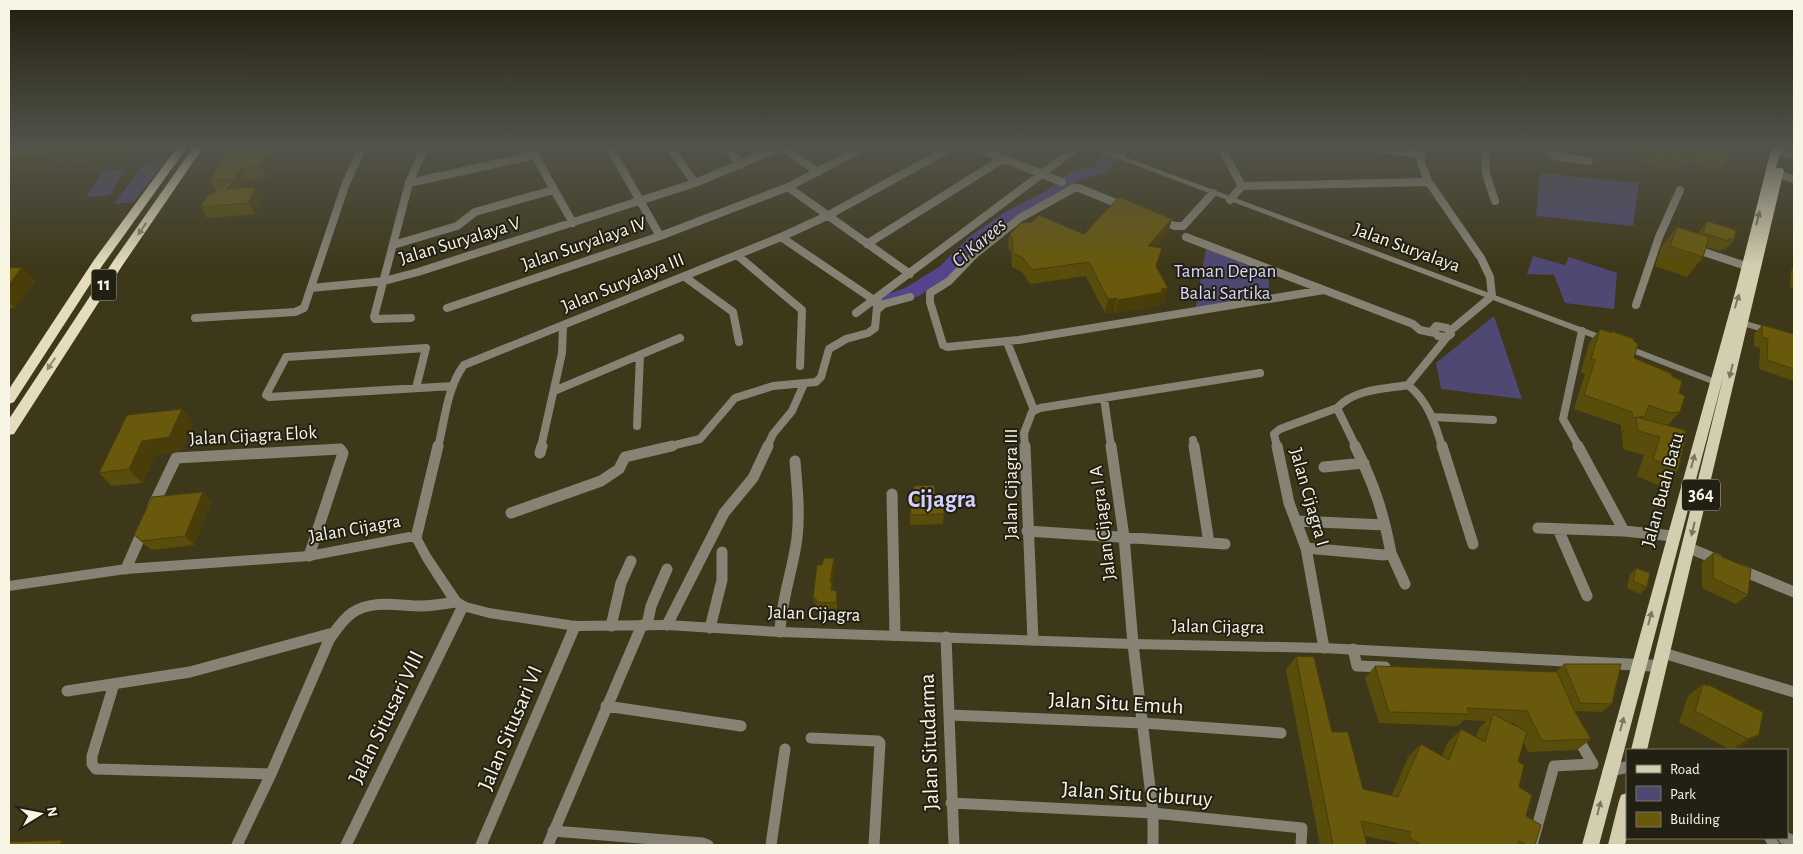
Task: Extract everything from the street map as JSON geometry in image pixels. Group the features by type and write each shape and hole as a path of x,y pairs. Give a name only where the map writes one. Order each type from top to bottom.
{"highway":[{"name":"11","path":"9,399 98,263 155,186"},
{"name":"11","path":"9,430 102,288 172,186"}],"main road":[{"name":"Jalan Buah Batu","path":"1590,845 1714,382 1770,186"},
{"name":"Jalan Buah Batu","path":"1639,749 1775,186"},
{"path":"1616,845 1626,805"}],"street":[{"path":"196,318 299,311 304,308 345,186"},
{"path":"408,186 374,318 411,318"},
{"path":"552,186 573,223"},
{"path":"632,186 660,236"},
{"name":"Jalan Suryalaya V","path":"311,288 384,281 641,202 687,186"},
{"path":"788,186 827,216 910,274"},
{"name":"Jalan Suryalaya IV","path":"447,308 660,236 788,186"},
{"name":"Jalan Suryalaya III","path":"421,548 453,386 458,373 469,362 563,326 781,237 827,216 882,186"},
{"path":"867,244 960,186"},
{"path":"856,313 877,303 910,274 1028,186"},
{"name":"Jalan Suryalaya","path":"1194,186 1492,296 1714,382"},
{"path":"1230,200 1242,186 1246,186"},
{"path":"1430,186 1472,244 1483,263 1488,273 1492,296 1443,333 1408,385 1418,393 1433,417 1474,544"},
{"path":"1486,186 1495,201"},
{"path":"1131,209 1079,188 1074,188 1020,218 975,254 949,280 931,292 930,302 945,346 1007,342 1262,302 1324,290"},
{"path":"393,245 457,226 475,212 554,190"},
{"path":"1636,305 1659,237 1680,190"},
{"path":"1158,219 1175,226 1183,226 1213,193"},
{"path":"781,237 877,303 884,304 910,297"},
{"path":"1186,237 1413,324 1420,330 1443,333"},
{"path":"1659,237 1668,240"},
{"path":"1686,246 1746,266"},
{"path":"737,255 802,310 800,366"},
{"path":"685,277 733,312 739,342"},
{"path":"511,513 601,481 619,469 625,457 700,439 735,398 773,386 816,382 821,377 829,349 846,339 873,330 877,320 877,303"},
{"path":"1742,323 1794,338"},
{"path":"540,453 562,353 563,326"},
{"path":"1582,331 1563,419 1616,513 1624,531"},
{"path":"554,391 680,338"},
{"path":"1007,342 1034,410"},
{"path":"416,388 426,348 286,357 283,359 266,395 269,397 453,386"},
{"path":"637,426 640,355"},
{"name":"Jalan Cijagra III","path":"1033,640 1024,433 1034,410 1260,373"},
{"path":"667,625 724,513 753,478 773,434 792,411 804,384"},
{"name":"Jalan Cijagra I","path":"1324,648 1306,548 1289,503 1274,434 1280,429 1337,408 1351,396 1408,385"},
{"name":"Jalan Cijagra I A","path":"1104,398 1124,537 1142,723"},
{"path":"1337,408 1372,482 1391,553 1405,584"},
{"path":"1433,417 1493,420"},
{"path":"1193,440 1209,543"},
{"name":"Jalan Cijagra Elok","path":"126,569 176,458 340,449 343,453 308,556"},
{"path":"780,632 784,593 791,571 798,527 795,461"},
{"path":"1324,467 1364,463"},
{"path":"892,494 895,635"},
{"path":"1296,521 1385,525"},
{"path":"1538,528 1624,531 1673,536"},
{"path":"1558,529 1587,596"},
{"path":"1027,531 1225,544"},
{"name":"Jalan Cijagra","path":"9,586 126,569 308,556 409,537 421,548"},
{"path":"237,845 271,774 333,633 350,615 369,605 391,602 438,606 460,604 421,548"},
{"path":"1306,548 1384,555 1391,553"},
{"path":"1689,548 1794,592"},
{"path":"710,628 722,580 722,552"},
{"path":"611,626 621,582 631,561"},
{"path":"548,845 606,706 644,625 667,569"},
{"name":"Jalan Cijagra","path":"460,604 489,613 575,626 667,625 780,632 1133,644 1353,649 1638,665 1661,660"},
{"name":"Jalan Situsari VIII","path":"346,845 460,604"},
{"name":"Jalan Situsari VI","path":"482,845 575,626"},
{"path":"67,691 190,672 333,633"},
{"name":"Jalan Situdarma","path":"946,637 954,845"},
{"path":"1353,649 1357,666 1395,668"},
{"path":"1661,660 1794,692"},
{"path":"114,684 92,756 92,764 96,769 271,774"},
{"path":"606,706 741,726"},
{"name":"Jalan Situ Emuh","path":"949,715 1142,723 1280,733"},
{"path":"1142,723 1153,813 1153,845"},
{"path":"1532,845 1554,766 1593,764 1573,729"},
{"path":"811,738 878,741 880,743 874,845"},
{"path":"771,845 785,749"},
{"path":"1609,771 1626,767"},
{"name":"Jalan Situ Ciburuy","path":"952,803 1153,813 1302,828 1301,845"},
{"path":"553,831 703,843 708,845"}],"green space":[{"path":"93,186 115,186 110,195 86,197"},
{"path":"127,186 146,186 134,202 114,204"},
{"path":"1539,186 1639,186 1633,226 1536,216"},
{"name":"Taman Depan Balai Sartika","path":"1206,248 1268,274 1270,298 1195,311"},
{"path":"1533,256 1565,265 1569,257 1617,273 1614,309 1565,303 1554,275 1527,274"},
{"path":"1494,316 1522,399 1441,389 1436,363"}],"building":[{"path":"224,186 229,186 227,189 256,187 248,203 200,207 206,197"},
{"path":"1119,197 1172,219 1148,246 1162,248 1156,266 1168,288 1161,289 1163,292 1118,300 1117,298 1108,299 1089,262 1032,270 1023,258 1013,253 1012,237 1009,235 1020,223 1032,222 1039,215 1084,234"},
{"path":"1707,221 1736,230 1734,240 1729,238 1728,241 1703,233"},
{"path":"1677,227 1709,237 1703,257 1670,246"},
{"path":"22,267 9,285 9,268"},
{"path":"1762,325 1794,334 1794,369 1767,360 1768,339 1762,337"},
{"path":"1600,329 1634,339 1638,344 1634,358 1672,374 1671,376 1682,381 1679,393 1685,396 1680,412 1670,413 1649,405 1645,416 1633,418 1632,412 1584,395 1595,360 1591,359"},
{"path":"182,409 169,437 142,441 129,469 99,473 127,415"},
{"path":"1636,417 1685,430 1686,439 1684,439 1678,470 1653,459 1660,437 1638,431"},
{"path":"934,485 936,504 944,504 944,514 911,515 910,500 914,500 914,486"},
{"path":"203,492 185,536 142,541 134,535 152,497"},
{"path":"1713,553 1751,569 1748,595 1713,578"},
{"path":"824,558 834,558 830,582 832,582 831,590 837,591 836,603 816,602 816,598 813,598 817,565 822,565"},
{"path":"1636,568 1650,573 1647,587 1633,581"},
{"path":"1296,656 1314,657 1332,732 1348,732 1363,789 1398,797 1421,744 1449,760 1461,729 1485,742 1493,714 1527,732 1518,761 1524,765 1519,787 1532,795 1526,816 1541,825 1535,845 1527,845 1519,841 1518,845 1421,845 1409,837 1411,832 1361,821 1367,845 1333,845"},
{"path":"1564,664 1621,664 1612,704 1580,703"},
{"path":"1375,666 1557,672 1575,712 1591,739 1542,741 1527,711 1467,708 1470,714 1389,712"},
{"path":"1703,684 1709,685 1763,712 1759,735 1748,739 1695,711"},
{"path":"62,840 60,845 9,845 9,842"}],"waterway":[{"name":"Ci Karees","path":"883,302 912,292 945,271 975,241 1013,215 1052,195 1063,186"}],"district":[{"name":"Cijagra","path":"942,500"}]}
